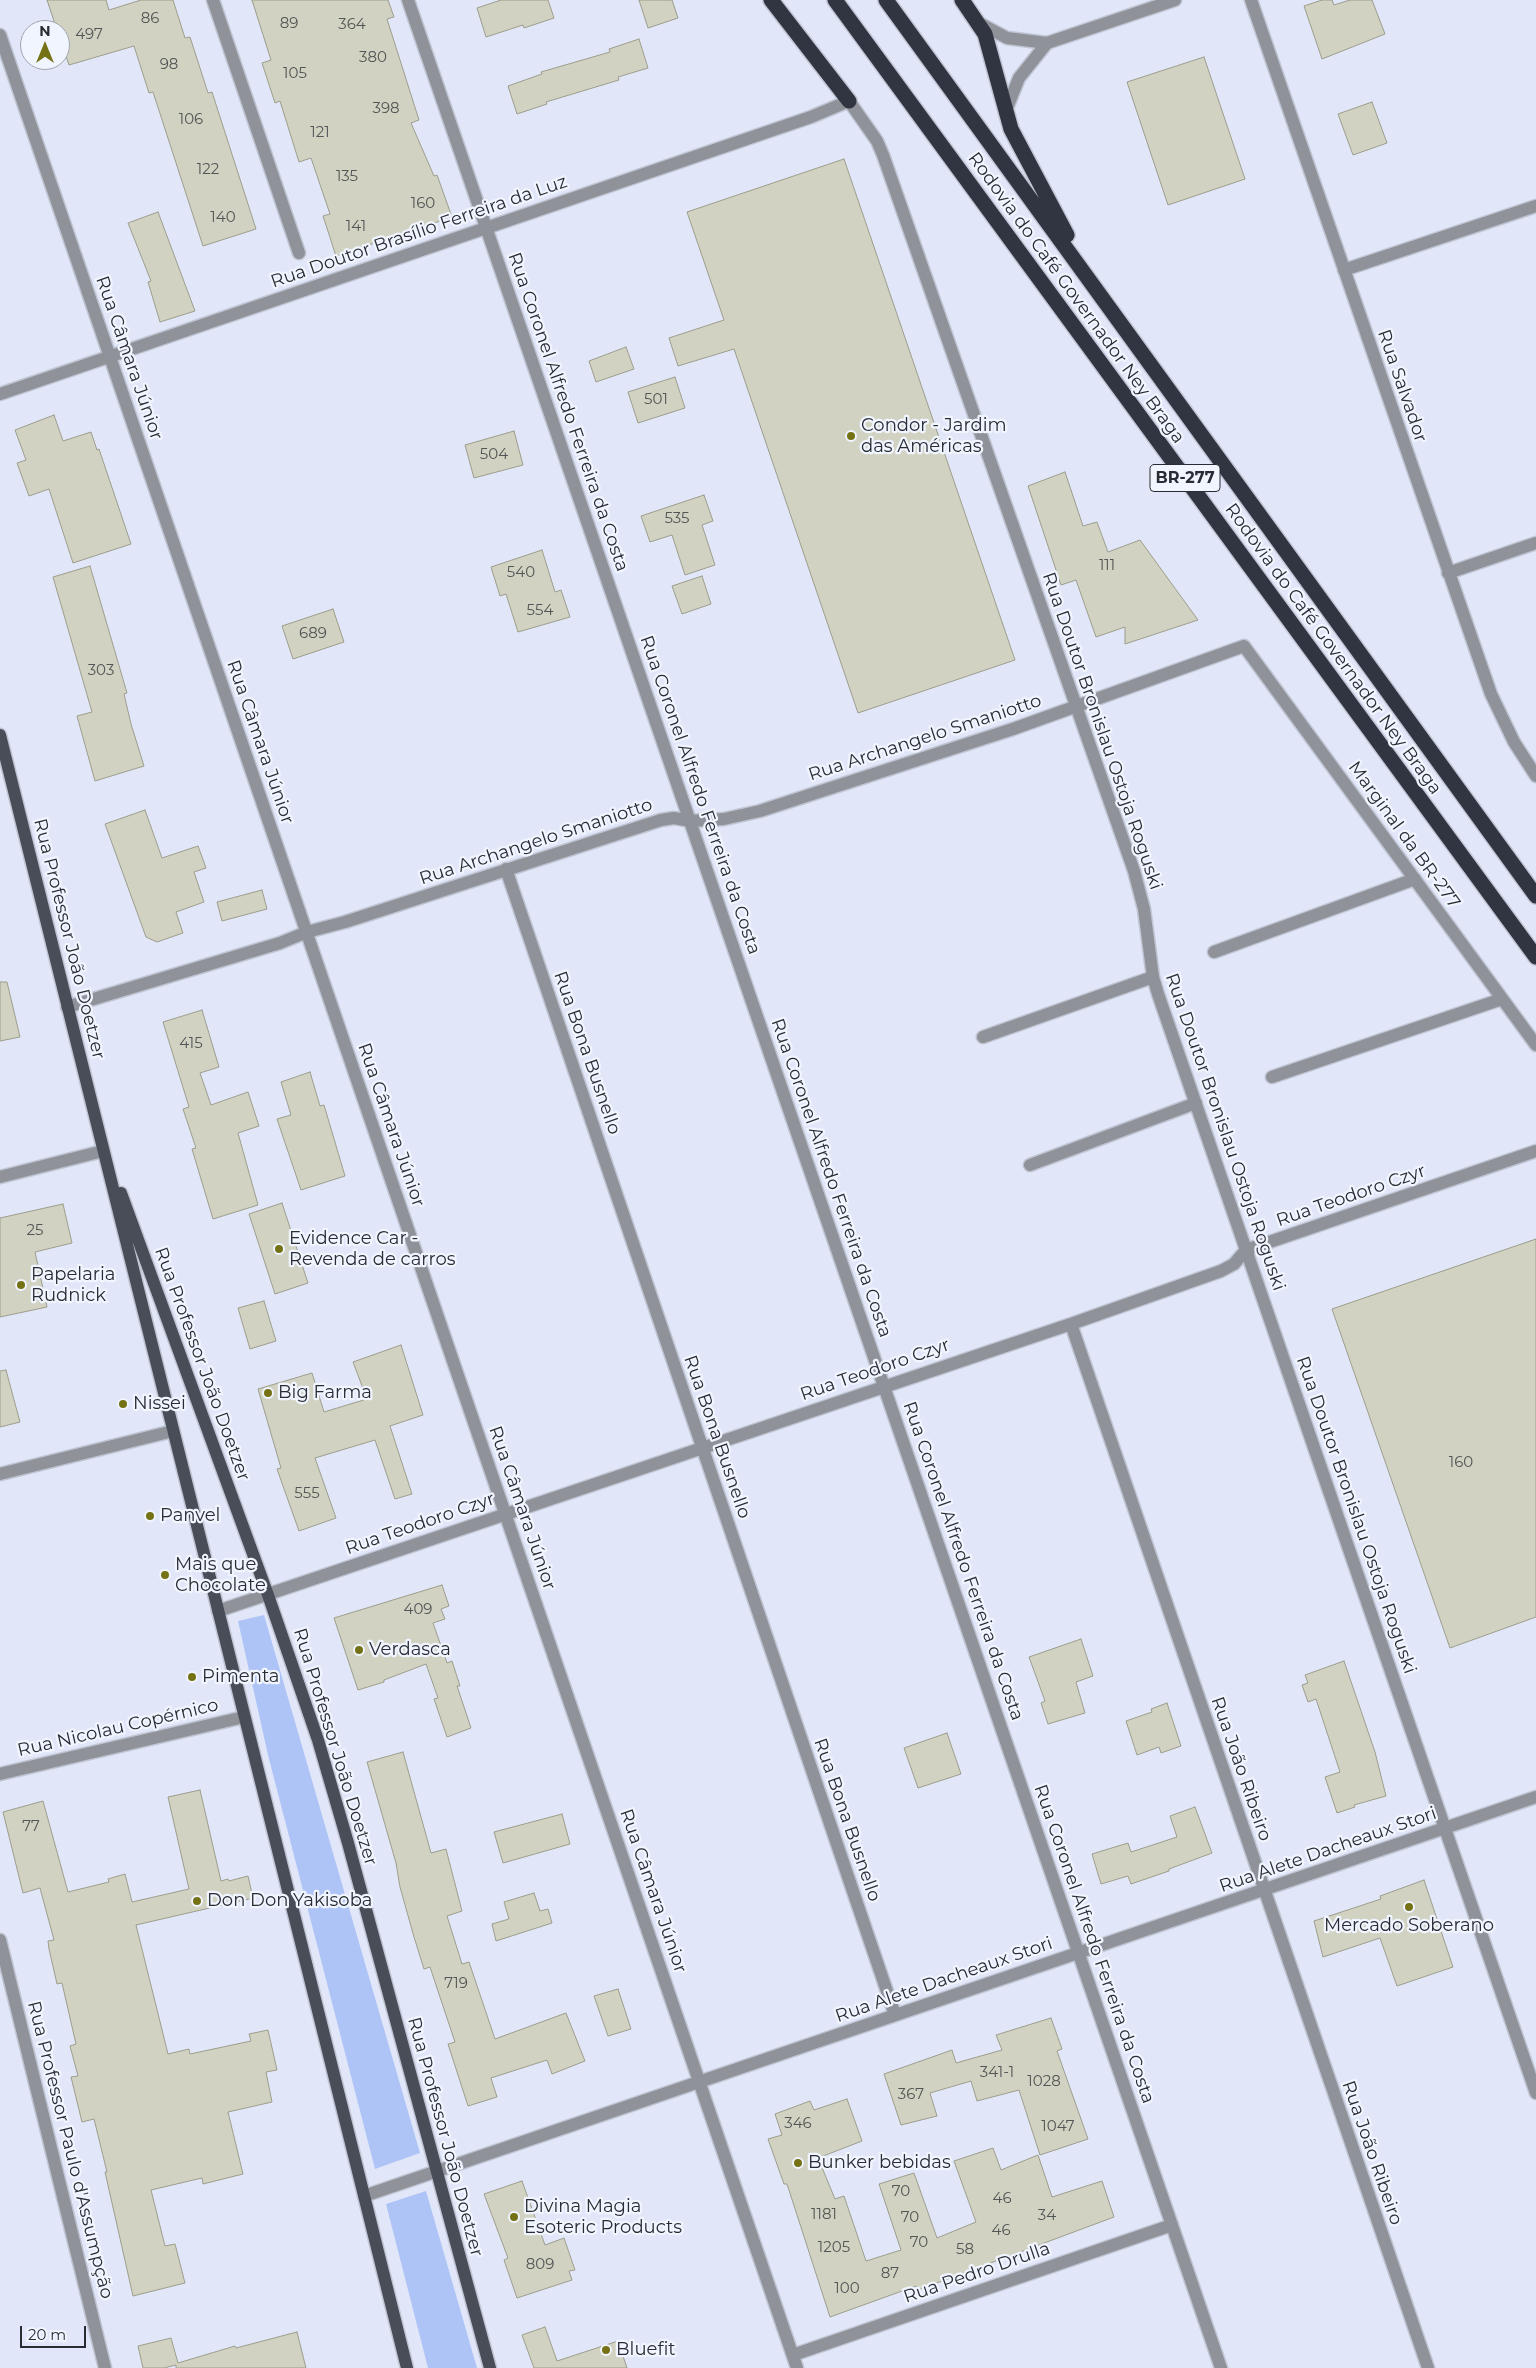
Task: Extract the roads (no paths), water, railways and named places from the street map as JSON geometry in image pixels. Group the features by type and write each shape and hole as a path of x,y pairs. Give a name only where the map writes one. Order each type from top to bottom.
{"highway":[{"path":"771,0 849,101"},
{"name":"Rodovia do Café Governador Ney Braga","path":"835,0 1536,957"},
{"name":"Rodovia do Café Governador Ney Braga","path":"886,0 1094,284 1536,896"},
{"path":"962,0 979,24 989,45 1005,113 1019,146 1094,284"}],"main road":[{"name":"Rua Professor João Doetzer","path":"0,735 407,2368"},
{"name":"Rua Professor João Doetzer","path":"103,1150 122,1195 268,1595 334,1790 490,2368"}],"street":[{"path":"213,0 299,253"},
{"name":"Rua Coronel Alfredo Ferreira da Costa","path":"408,0 1221,2368"},
{"path":"979,24 1007,38 1047,43 1175,0"},
{"name":"Rua Salvador","path":"1251,0 1491,694 1514,742 1536,776"},
{"name":"Rua Câmara Júnior","path":"0,35 797,2368"},
{"path":"1005,113 1019,78 1047,43"},
{"name":"Rua Doutor Brasílio Ferreira da Luz","path":"0,394 811,117 849,101"},
{"name":"Rua Doutor Bronislau Ostoja Roguski","path":"849,101 877,141 883,155 1076,705 1140,891 1153,977 1536,2093"},
{"path":"1344,270 1536,206"},
{"path":"1448,573 1536,543"},
{"name":"Rua Archangelo Smaniotto","path":"67,1007 280,943 307,932 345,922 661,820 674,818 690,822 734,817 760,811 1013,729 1244,646"},
{"name":"Marginal da BR-277","path":"1244,646 1536,1045"},
{"name":"Rua Bona Busnello","path":"506,869 896,2015"},
{"path":"1214,952 1415,879"},
{"path":"983,1036 1153,977"},
{"path":"1272,1077 1502,999"},
{"path":"1030,1166 1196,1103"},
{"path":"0,1177 103,1150"},
{"name":"Rua Teodoro Czyr","path":"218,1611 1071,1324 1221,1271 1234,1264 1246,1250 1536,1151"},
{"name":"Rua João Ribeiro","path":"1071,1324 1428,2368"},
{"path":"0,1474 173,1431"},
{"name":"Rua Nicolau Copérnico","path":"0,1774 244,1717"},
{"name":"Rua Alete Dacheaux Stori","path":"364,2196 1536,1798"},
{"name":"Rua Professor Paulo d'Assumpção","path":"0,1940 106,2368"},
{"name":"Rua Pedro Drulla","path":"793,2355 1172,2225"}],"place":[{"name":"Condor - Jardim das Américas","path":"851,436"},
{"name":"Evidence Car - Revenda de carros","path":"279,1249"},
{"name":"Papelaria Rudnick","path":"21,1285"},
{"name":"Big Farma","path":"268,1393"},
{"name":"Nissei","path":"123,1404"},
{"name":"Panvel","path":"150,1516"},
{"name":"Mais que Chocolate","path":"165,1575"},
{"name":"Verdasca","path":"359,1650"},
{"name":"Pimenta","path":"192,1677"},
{"name":"Don Don Yakisoba","path":"197,1901"},
{"name":"Mercado Soberano","path":"1409,1907"},
{"name":"Bunker bebidas","path":"798,2163"},
{"name":"Divina Magia Esoteric Products","path":"514,2217"},
{"name":"Bluefit","path":"606,2350"}]}
